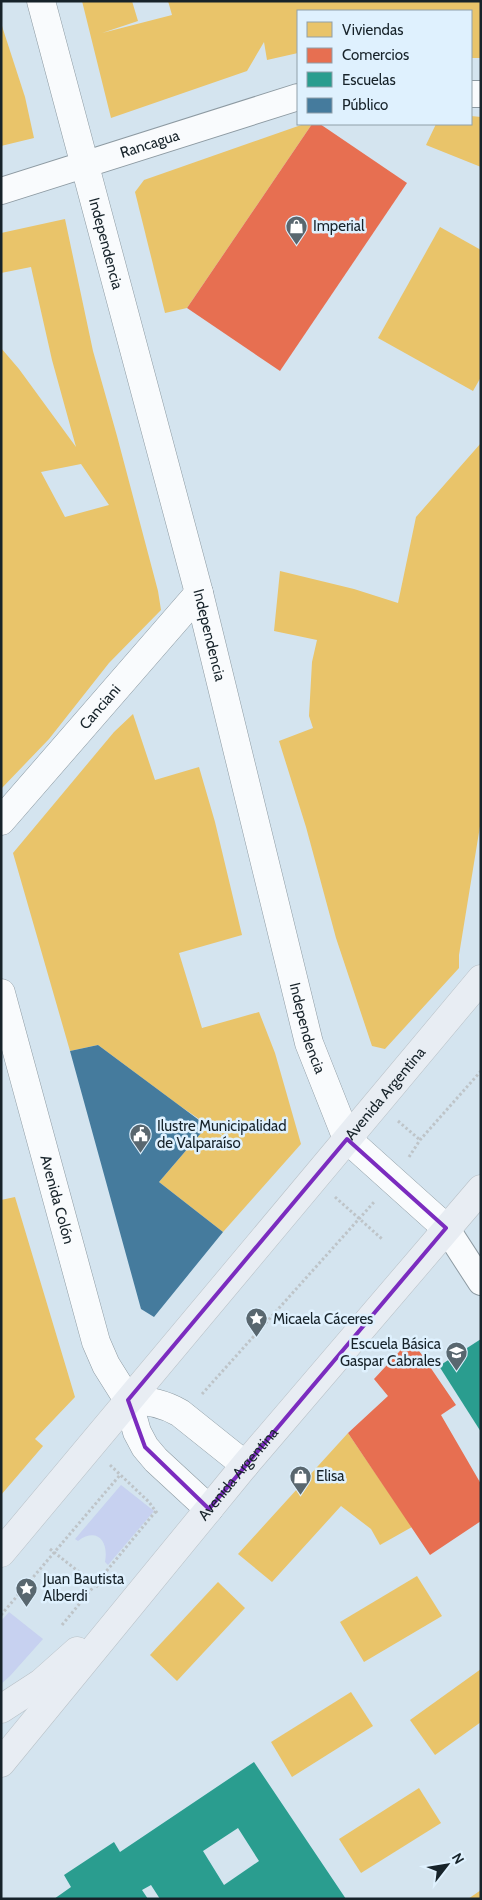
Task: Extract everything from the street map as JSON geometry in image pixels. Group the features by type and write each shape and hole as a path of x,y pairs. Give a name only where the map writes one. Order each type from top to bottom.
{"main road":[{"name":"Independencia","path":"41,1 200,593 309,1043 347,1139 446,1228"},
{"name":"Canciani","path":"1,821 200,593"},
{"name":"Avenida Argentina","path":"1,1553 481,979"},
{"name":"Avenida Colón","path":"1,993 96,1342 106,1365 128,1400 137,1432 145,1447 156,1460 209,1509"},
{"name":"Avenida Argentina","path":"1,1763 245,1465 481,1189"},
{"path":"128,1400 155,1402 174,1410 245,1465"},
{"path":"1,1708 41,1683 149,1584"}],"street":[{"name":"Rancagua","path":"1,191 297,97"},
{"path":"446,1228 481,1282"}],"path":[{"path":"408,1159 420,1140 481,1071"},
{"path":"395,1119 420,1140"},
{"path":"335,1197 382,1239"},
{"path":"200,1396 375,1200"},
{"path":"57,1632 157,1512 149,1502 120,1476 92,1444"},
{"path":"1,1615 120,1476"},
{"path":"149,1502 157,1497"},
{"path":"50,1549 97,1586"}],"highlighted area":[{"path":"347,1139 446,1228 209,1509 145,1447 128,1400"}],"shaded area":[{"path":"121,1485 154,1511 108,1565 105,1562 105,1548 100,1538 91,1535 78,1541 75,1539"},
{"path":"9,1612 43,1639 1,1684 1,1621"}],"building: Viviendas":[{"path":"82,1 132,1 138,21 102,33 172,15 168,1 481,1 481,58 472,58 472,10 297,10 297,53 267,60 264,42 247,71 111,118"},
{"path":"1,23 25,97 34,138 1,146"},
{"path":"472,116 481,117 481,167 426,145 436,125 472,125"},
{"path":"301,125 311,125 187,308 165,313 135,192 144,180"},
{"path":"65,219 93,351 158,591 161,610 109,663 49,739 1,789 1,348 19,369 76,447 52,360 31,267 1,273 1,233","holes":["81,464 109,505 65,517 41,472"]},
{"path":"440,227 481,250 481,377 473,391 378,338"},
{"path":"481,443 481,820 459,955 459,968 385,1049 372,1046 336,938 306,827 279,741 313,728 309,716 312,662 317,640 274,631 280,571 354,589 398,603 416,517"},
{"path":"133,714 155,780 199,767 215,822 242,935 179,953 202,1028 259,1012 275,1053 301,1144 223,1232 159,1182 207,1126 246,1151 180,1106 98,1045 70,1051 13,853 114,732"},
{"path":"15,1197 75,1397 35,1439 43,1446 1,1495 1,1200"},
{"path":"348,1433 412,1527 380,1545 371,1529 341,1506 272,1582 238,1554"},
{"path":"417,1576 442,1616 364,1662 340,1622"},
{"path":"218,1582 245,1608 177,1681 150,1655"},
{"path":"481,1669 481,1722 435,1755 410,1720"},
{"path":"351,1692 373,1726 292,1777 271,1742"},
{"path":"419,1788 441,1823 361,1873 339,1839"},
{"path":"481,1890 481,1899 468,1899"}],"building: Comercios":[{"name":"Imperial","path":"311,125 321,125 407,183 280,371 187,308"},
{"path":"411,1339 456,1405 441,1415 481,1484 481,1521 430,1555 348,1433 388,1396 374,1379"}],"building: Escuelas":[{"path":"481,1339 481,1432 439,1366"},
{"path":"254,1762 346,1899 160,1899 151,1885 142,1890 148,1899 54,1899 71,1887 64,1875 114,1842 120,1852","holes":["238,1828 259,1861 224,1885 203,1851"]}],"building: Público":[{"name":"Ilustre Municipalidad de Valparaíso","path":"98,1045 207,1126 159,1182 223,1232 154,1317 141,1309 70,1051"}],"place":[{"name":"Imperial","path":"297,245"},
{"name":"Ilustre Municipalidad de Valparaíso","path":"141,1154"},
{"name":"Micaela Cáceres","path":"257,1338"},
{"name":"Escuela Básica Gaspar Cabrales","path":"457,1372"},
{"name":"Elisa","path":"300,1495"},
{"name":"Juan Bautista Alberdi","path":"27,1607"}]}
